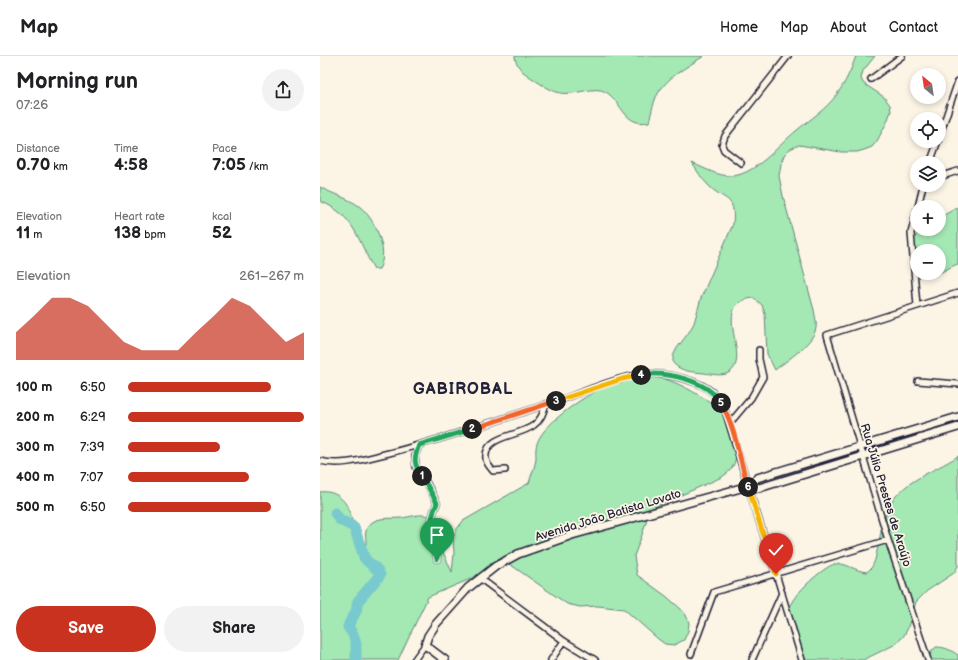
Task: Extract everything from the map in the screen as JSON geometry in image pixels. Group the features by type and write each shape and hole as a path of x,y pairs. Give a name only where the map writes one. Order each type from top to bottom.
{"street":[{"path":"741,163 724,150 722,145 725,136 788,56"},
{"path":"871,79 902,56"},
{"path":"946,116 958,81"},
{"path":"946,175 958,171"},
{"path":"911,236 917,306 958,293"},
{"name":"Rua Júlio Prestes de Araújo","path":"917,306 827,335 888,540 928,660"},
{"path":"730,423 751,398 763,377 759,350"},
{"path":"320,462 329,463 359,460 419,445 507,418 622,379 643,374 663,374 694,381 708,389 719,399 725,410 802,660"},
{"path":"918,381 958,384"},
{"path":"505,470 493,471 488,466 486,456 487,448 492,442 534,426 542,418 546,404"},
{"name":"Avenida João Batista Lovato","path":"748,486 757,478 958,416"},
{"name":"Avenida João Batista Lovato","path":"426,645 428,636 453,603 480,578 496,566 518,554 572,535 748,486 759,488 958,427"},
{"path":"419,445 414,456 416,467 437,503 433,512 431,528 437,552 437,559"},
{"path":"691,654 714,592 888,540"},
{"path":"480,578 564,641 595,660"},
{"path":"752,660 782,593"},
{"path":"551,660 564,641"},
{"path":"414,660 426,645 445,660"}],"green space":[{"path":"515,56 704,56 671,78 665,84 656,97 649,122 641,123 629,118 612,97 601,90 590,90 566,94 556,92 546,87 522,71 516,62"},
{"path":"856,56 875,56 863,71 861,78 863,83 884,97 890,105 891,111 877,141 872,147 857,152 841,152 799,145 790,149 784,155 779,176 816,319 814,334 805,346 775,370 767,354 765,314 762,305 754,298 740,302 734,310 732,321 737,358 734,368 726,374 721,375 683,370 673,363 673,356 694,323 701,298 733,224 733,208 731,203 708,185 692,163 726,176 738,175 754,168 833,99 846,80"},
{"path":"320,187 355,203 365,211 379,235 383,253 382,262 379,269 374,269 348,221 332,207 320,201"},
{"path":"958,207 958,264 946,270 946,244 914,244 913,239 916,236 946,236 946,214"},
{"path":"647,375 678,384 725,411 736,454 733,466 722,477 650,509 634,556 637,575 666,596 686,615 689,623 688,631 684,640 674,645 665,644 624,609 598,606 580,607 567,604 508,563 428,597 398,660 320,660 320,492 330,492 335,494 342,499 348,507 360,560 366,543 366,530 372,522 384,518 401,518 425,515 429,516 434,532 452,572 454,554 453,538 456,530 463,521 529,483 536,459 537,443 542,433 549,425 569,408 590,394 608,385 623,380"},
{"path":"958,456 958,566 954,573 927,591 916,602 907,630 903,637 894,645 863,660 802,660 789,612 792,601 817,575 835,564 843,564 867,572 872,567 875,560 884,521 893,499 918,478"},
{"path":"936,647 945,648 953,652 958,655 958,660 929,660 931,652"}],"waterway":[{"path":"335,513 340,520 354,527 364,557 379,572 380,575 358,601 357,610 348,627 353,634 356,644 356,660"}],"district":[{"name":"GABIROBAL","path":"463,388"}],"route":[{"path":"437,559 437,552 431,528 433,512 437,503 432,492 416,467 414,456 419,445 507,418 622,379 643,374 663,374 694,381 708,389 719,399 730,423 776,574"}]}
